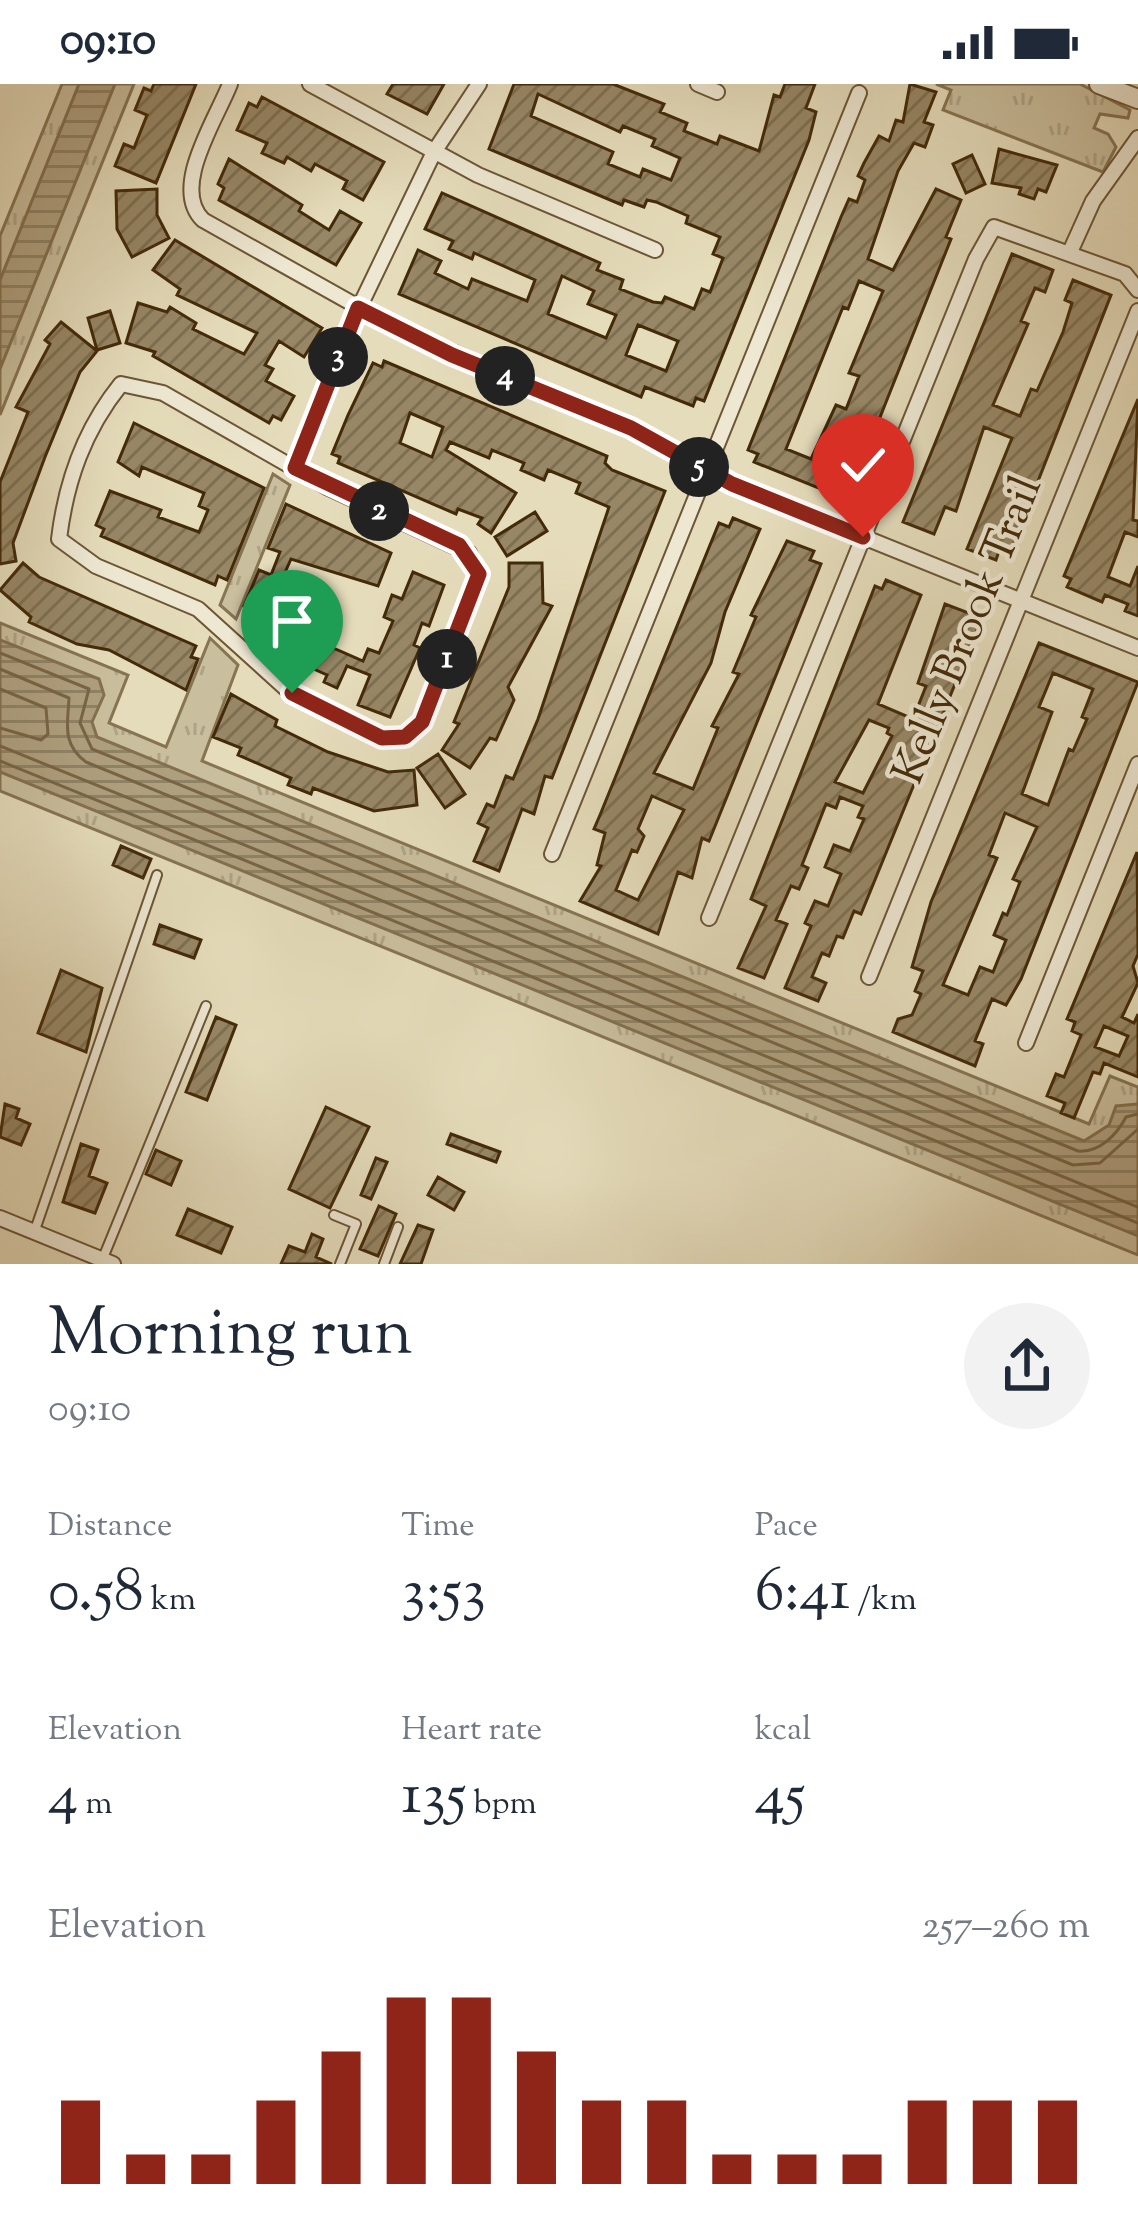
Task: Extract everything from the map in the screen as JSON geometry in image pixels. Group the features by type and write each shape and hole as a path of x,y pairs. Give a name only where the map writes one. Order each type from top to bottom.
{"street":[{"path":"230,84 190,182 190,203 203,220 452,355 631,428 706,471 1138,648"},
{"path":"310,84 552,209 655,250"},
{"path":"295,468 358,308 434,152 479,84"},
{"path":"698,84 717,92"},
{"path":"1100,84 1138,99"},
{"path":"552,854 859,93"},
{"path":"1070,252 1093,201 1138,138"},
{"path":"710,917 976,259 994,226 1125,274 1138,290"},
{"name":"Kelly Brook Trail","path":"869,977 1138,311"},
{"path":"121,384 163,393 295,468 459,545 477,563 476,586 422,722 405,737 382,738 314,708 198,609 96,566 59,539 72,473 95,416 121,384"},
{"path":"1026,1042 1138,764"},
{"path":"0,1218 108,1262"}],"lane":[{"path":"34,1232 157,875"},
{"path":"108,1262 206,1006"},
{"path":"334,1215 356,1224 340,1264"},
{"path":"384,1264 398,1227"}],"green space":[{"path":"62,84 134,84 0,415 0,236"},
{"path":"936,84 1080,84 1130,110 1128,118 1100,114 1094,128 1108,134 1116,147 1103,172 943,110 951,90"},
{"path":"273,474 290,485 236,619 220,605"},
{"path":"0,623 128,675 109,723 166,747 210,638 238,665 202,761 1089,1124 1110,1076 1138,1087 1138,1255 0,791"}],"water":[{"path":"79,84 115,84 0,369 0,280"},
{"path":"0,640 99,679 104,695 92,722 97,737 1084,1141 1109,1125 1116,1106 1138,1104 1138,1236 0,772"}],"building":[{"path":"154,84 196,84 156,183 115,166 124,144 134,148 147,115 135,110 144,88 151,91"},
{"path":"393,84 444,84 427,114 387,94"},
{"path":"514,84 613,84 664,104 660,112 687,123 684,131 717,144 720,136 759,151 774,95 780,97 785,84 815,84 806,108 816,112 809,140 704,401 696,398 693,406 645,387 641,397 399,294 418,250 441,261 435,273 468,289 472,279 527,301 535,280 474,253 472,259 449,249 453,241 425,229 442,193 600,263 597,270 623,280 620,289 653,302 662,303 665,297 694,309 702,289 710,292 723,258 713,254 720,237 686,223 688,216 647,200 644,207 624,200 622,205 489,149","holes":["538,94 620,132 623,126 655,139 652,146 680,158 671,180 643,169 640,177 608,164 613,152 531,116","562,276 594,291 588,304 616,315 606,338 548,314","638,325 678,341 666,371 626,355"]},
{"path":"910,84 936,92 924,122 933,125 925,147 914,143 898,171 868,259 893,270 936,189 961,200 946,237 951,239 851,490 844,488 841,497 754,462 758,454 748,450 841,217 849,199 857,202 865,180 858,176 864,163 879,136 889,141 896,120 903,122","holes":["859,281 883,291 849,373 859,376 846,409 836,405 811,459 786,449 843,307 848,309"]},
{"path":"262,97 384,162 363,200 343,189 347,181 315,164 311,171 287,157 284,163 262,153 267,143 237,130 249,103 257,107"},
{"path":"999,149 1057,165 1046,192 1038,189 1034,199 1019,194 1021,188 992,183"},
{"path":"972,155 985,184 966,193 953,164"},
{"path":"229,159 302,205 299,211 329,230 340,211 361,223 336,265 219,200 224,188 218,184"},
{"path":"157,189 157,215 169,238 132,257 117,229 116,191"},
{"path":"175,240 322,328 304,357 279,341 265,365 273,369 266,381 294,396 281,420 273,416 269,423 153,356 155,352 126,343 138,303 167,312 170,307 196,323 193,329 244,354 257,333 177,295 180,289 153,270"},
{"path":"1012,254 1053,270 1045,292 1035,288 1021,321 1028,324 993,405 1020,416 1031,389 1037,391 1063,332 1072,303 1065,300 1073,280 1111,295 1009,555 999,551 996,560 967,549 1012,438 984,427 956,511 945,507 934,534 903,522"},
{"path":"110,311 120,343 97,350 88,318"},
{"path":"61,322 97,351 80,372 45,457 13,543 16,561 0,564 0,482 28,412 16,407 50,344 45,340"},
{"path":"384,361 607,456 605,463 612,470 665,491 552,778 545,776 534,814 522,809 499,871 474,861 488,828 478,823 487,804 494,807 506,776 513,779 538,719 609,507 576,493 580,483 548,470 544,480 521,470 524,463 492,450 489,458 450,442 446,450 516,493 491,533 478,524 482,518 458,509 456,514 338,463 340,457 332,454 348,415 373,363 382,367","holes":["410,413 443,427 432,457 400,443"]},
{"path":"1138,399 1133,520 1138,521 1138,537 1125,532 1108,577 1130,586 1138,566 1138,616 1125,611 1128,604 1105,595 1102,602 1067,587 1071,579 1064,576"},
{"path":"134,423 264,488 227,580 218,576 215,585 101,536 104,529 96,525 110,491 161,510 158,517 199,532 208,510 199,506 204,493 142,467 139,476 118,462"},
{"path":"286,504 391,553 378,586 291,559 275,595 330,623 322,643 363,661 368,649 379,653 393,621 384,617 392,595 402,599 413,572 444,585 429,626 422,623 414,645 420,648 390,717 358,705 370,675 347,666 337,688 324,682 327,675 298,662 293,648 274,640 276,633 267,629 269,624 250,616 253,609 244,606 259,570 271,575 280,552 268,548"},
{"path":"535,512 547,531 507,556 495,537"},
{"path":"733,518 760,529 725,612 711,663 654,773 693,789 718,728 712,726 739,674 733,672 756,617 751,615 787,541 814,551 810,560 821,564 709,841 702,838 692,878 678,872 658,934 580,901 601,866 597,865 605,833 594,829 719,523 729,527","holes":["652,796 684,810 638,900 616,890 632,850 637,852 644,836 638,829"]},
{"path":"23,563 39,577 196,646 191,657 198,659 186,690 109,650 77,644 29,622 31,617 0,590"},
{"path":"509,563 542,563 543,603 552,606 508,687 514,700 496,740 490,738 470,768 442,750 459,724 454,722 509,587"},
{"path":"886,580 921,595 878,704 913,719 926,686 918,683 945,604 982,618 861,914 854,911 829,956 822,953 812,977 826,983 818,1001 785,988 811,926 805,923 815,901 828,906 841,874 825,867 834,845 850,851 864,819 858,817 863,806 840,797 836,808 826,804 802,865 808,868 799,889 791,886 776,920 787,924 764,978 738,968 766,906 751,899 875,586 882,589","holes":["869,720 889,728 887,733 892,736 863,793 835,782"]},
{"path":"1039,643 1138,682 1021,979 1006,1005 992,999 975,1041 983,1044 975,1066 893,1032 898,1019 912,1015 921,994 915,991 923,971 912,967 931,902","holes":["1053,673 1093,689 1082,717 1087,719 1073,751 1069,749 1048,805 1022,794 1052,712 1039,707","1005,813 1037,827 1013,879 1020,882 1007,915 1003,913 994,935 1006,940 993,972 980,967 968,995 943,985 997,858 989,855"]},
{"path":"231,694 277,720 275,726 328,752 388,772 414,770 417,805 374,811 313,788 311,794 288,785 291,778 238,755 241,748 213,737"},
{"path":"438,754 465,794 445,808 417,768"},
{"path":"121,846 151,859 143,878 113,865"},
{"path":"1137,852 1138,954 1133,966 1138,983 1122,1017 1134,1023 1138,1014 1138,1077 1104,1063 1100,1074 1093,1072 1074,1118 1061,1113 1065,1103 1047,1096 1056,1074 1064,1077 1081,1035 1072,1031 1075,1022 1067,1019","holes":["1104,1026 1128,1036 1119,1056 1095,1047"]},
{"path":"160,925 201,940 194,958 154,944"},
{"path":"61,970 102,988 86,1052 38,1033"},
{"path":"216,1017 236,1025 207,1100 186,1092"},
{"path":"5,1104 19,1109 16,1118 30,1124 21,1145 0,1137"},
{"path":"326,1107 369,1127 330,1208 289,1189"},
{"path":"451,1134 500,1152 496,1162 447,1144"},
{"path":"81,1144 98,1150 89,1176 107,1183 95,1213 63,1202"},
{"path":"156,1150 181,1161 171,1185 146,1174"},
{"path":"376,1158 387,1162 371,1199 361,1195"},
{"path":"438,1177 464,1192 454,1210 428,1195"},
{"path":"379,1206 396,1214 378,1256 360,1249"},
{"path":"188,1209 232,1227 221,1253 177,1235"},
{"path":"418,1225 433,1230 421,1264 400,1264"},
{"path":"312,1234 323,1239 316,1257 332,1264 281,1264 289,1246 305,1252"}],"route":[{"path":"292,693 382,738 394,740 415,731 479,574 477,563 459,545 295,468 358,308 452,355 631,428 732,484 863,537"}]}
